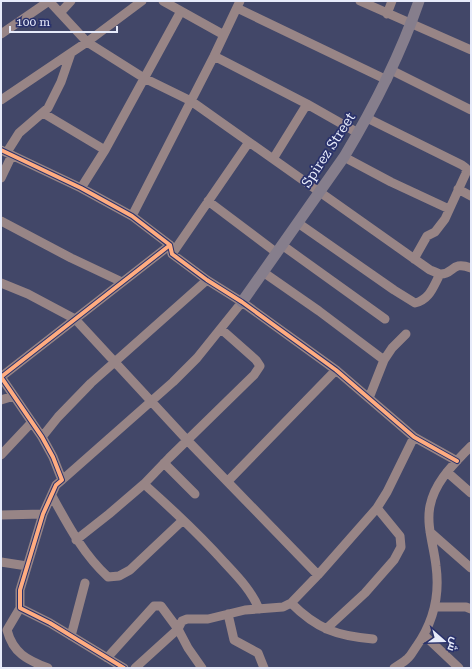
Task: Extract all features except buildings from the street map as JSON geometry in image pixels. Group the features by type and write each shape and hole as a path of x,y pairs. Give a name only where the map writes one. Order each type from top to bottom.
{"main road":[{"name":"Spirez Street","path":"242,302 344,157 367,118 389,75 411,24 419,1"}],"street":[{"path":"1,34 49,1 87,42 144,78 190,101 430,270 440,274 448,273 457,266 471,268"},
{"path":"60,13 71,1"},
{"path":"1,100 87,42 142,1"},
{"path":"163,1 224,35"},
{"path":"360,1 471,50"},
{"path":"387,14 392,1"},
{"path":"132,216 214,56 238,5 389,75 471,110"},
{"path":"81,188 105,150 181,11"},
{"path":"1,163 19,133 48,108 61,82 71,53"},
{"path":"214,56 307,104 358,133"},
{"path":"273,159 307,104"},
{"path":"43,113 105,150"},
{"path":"367,118 466,168 466,173 441,224 435,232 427,236 414,259"},
{"path":"62,480 53,457 42,437 1,377 122,282 170,249 208,202 249,142"},
{"path":"1,178 7,152"},
{"path":"7,152 81,188 132,216 207,280 242,302 336,370 414,437 457,461"},
{"path":"344,157 391,182 449,209"},
{"path":"458,189 471,196"},
{"path":"208,202 385,319"},
{"path":"1,221 71,258 122,282"},
{"path":"298,223 415,303 423,301 428,297 440,274"},
{"path":"263,272 384,360"},
{"path":"42,437 58,417 91,383 207,280"},
{"path":"1,283 28,294 75,318 115,363 318,575"},
{"path":"48,668 23,657 16,649 4,628 20,608 20,590 27,566 43,514 56,485 173,382 197,358 242,302"},
{"path":"76,540 144,484 254,375 260,366 256,360 221,330"},
{"path":"369,398 384,360 392,348 406,334"},
{"path":"228,481 336,370"},
{"path":"1,400 14,396"},
{"path":"1,455 32,422"},
{"path":"135,668 178,629 182,621 187,619 208,619 258,609 283,608 291,603 318,575 377,508 387,492 414,437"},
{"path":"394,668 408,659 424,635 434,607 437,588 436,567 428,520 430,506 436,488 447,472 471,446"},
{"path":"164,463 195,494"},
{"path":"447,472 471,493"},
{"path":"144,484 208,544 246,587 254,598 258,609"},
{"path":"52,496 76,540 100,570 108,577 119,576 130,570 183,520"},
{"path":"326,629 364,593 394,560 401,548 400,536 377,508"},
{"path":"1,515 43,514"},
{"path":"430,532 471,568"},
{"path":"1,562 27,566"},
{"path":"71,636 85,583"},
{"path":"291,603 307,618 326,629 344,635 373,639"},
{"path":"107,658 154,606 161,606 178,629 188,648 202,668"},
{"path":"434,607 466,607 471,609"},
{"path":"20,608 50,623 124,668"},
{"path":"228,614 234,640 258,653 264,668"},
{"path":"424,635 459,668"}],"cycle path":[{"path":"1,150 81,188 132,216 170,245 172,254 207,280 242,302 336,370 414,437 457,461"},
{"path":"124,668 50,623 20,608 20,590 43,514 56,485 62,480 53,457 42,437 1,377 170,245"}]}
